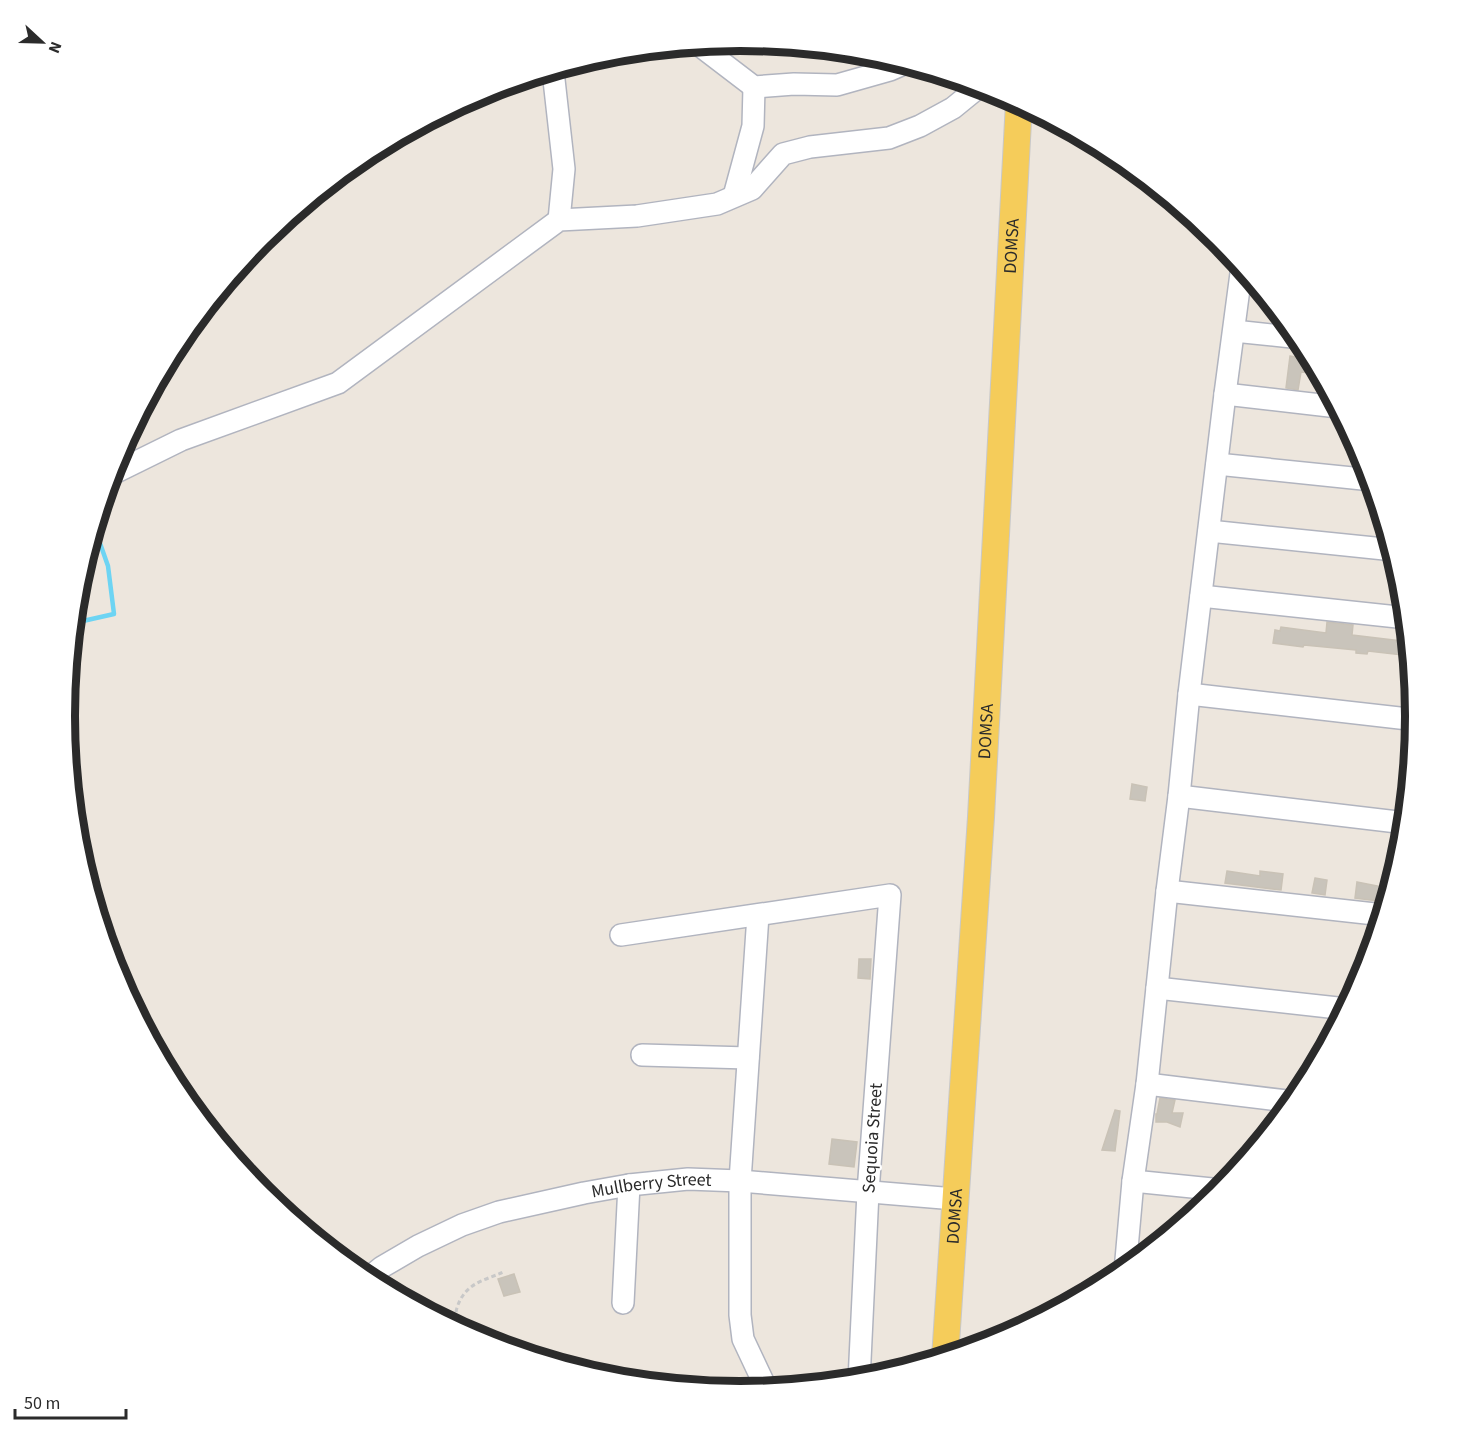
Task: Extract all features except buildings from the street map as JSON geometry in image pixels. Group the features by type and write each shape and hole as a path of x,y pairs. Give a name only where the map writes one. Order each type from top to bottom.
{"main road":[{"name":"DOMSA","path":"946,1350 980,829 1018,112"}],"street":[{"path":"708,52 754,87 794,84 837,85 892,69"},
{"path":"554,78 564,169 560,220"},
{"path":"734,196 753,126 754,87"},
{"path":"124,468 181,440 338,384 560,220 637,216 717,204 752,189 783,154 810,147 889,138 920,126 953,108 972,93"},
{"path":"1126,1259 1189,694 1241,278"},
{"path":"1234,331 1287,337"},
{"path":"1225,394 1329,406"},
{"path":"1217,464 1362,479"},
{"path":"1209,531 1385,549"},
{"path":"1201,596 1399,617"},
{"path":"1189,694 1406,719"},
{"path":"1179,796 1398,822"},
{"path":"1167,891 1376,914"},
{"name":"Sequoia Street","path":"758,915 890,895 868,1192 859,1371"},
{"path":"621,935 758,915 740,1180 740,1315 743,1339 763,1382"},
{"path":"1157,988 1339,1009"},
{"path":"642,1054 748,1058"},
{"path":"1147,1084 1284,1101"},
{"name":"Mullberry Street","path":"375,1273 418,1246 462,1225 499,1212 629,1185 688,1179 740,1180 955,1199"},
{"path":"1133,1181 1210,1189"},
{"path":"623,1303 629,1185"}],"path":[{"path":"456,1317 459,1302 470,1287 503,1272"}],"waterway":[{"path":"82,621 114,614 108,566 99,541"}]}
